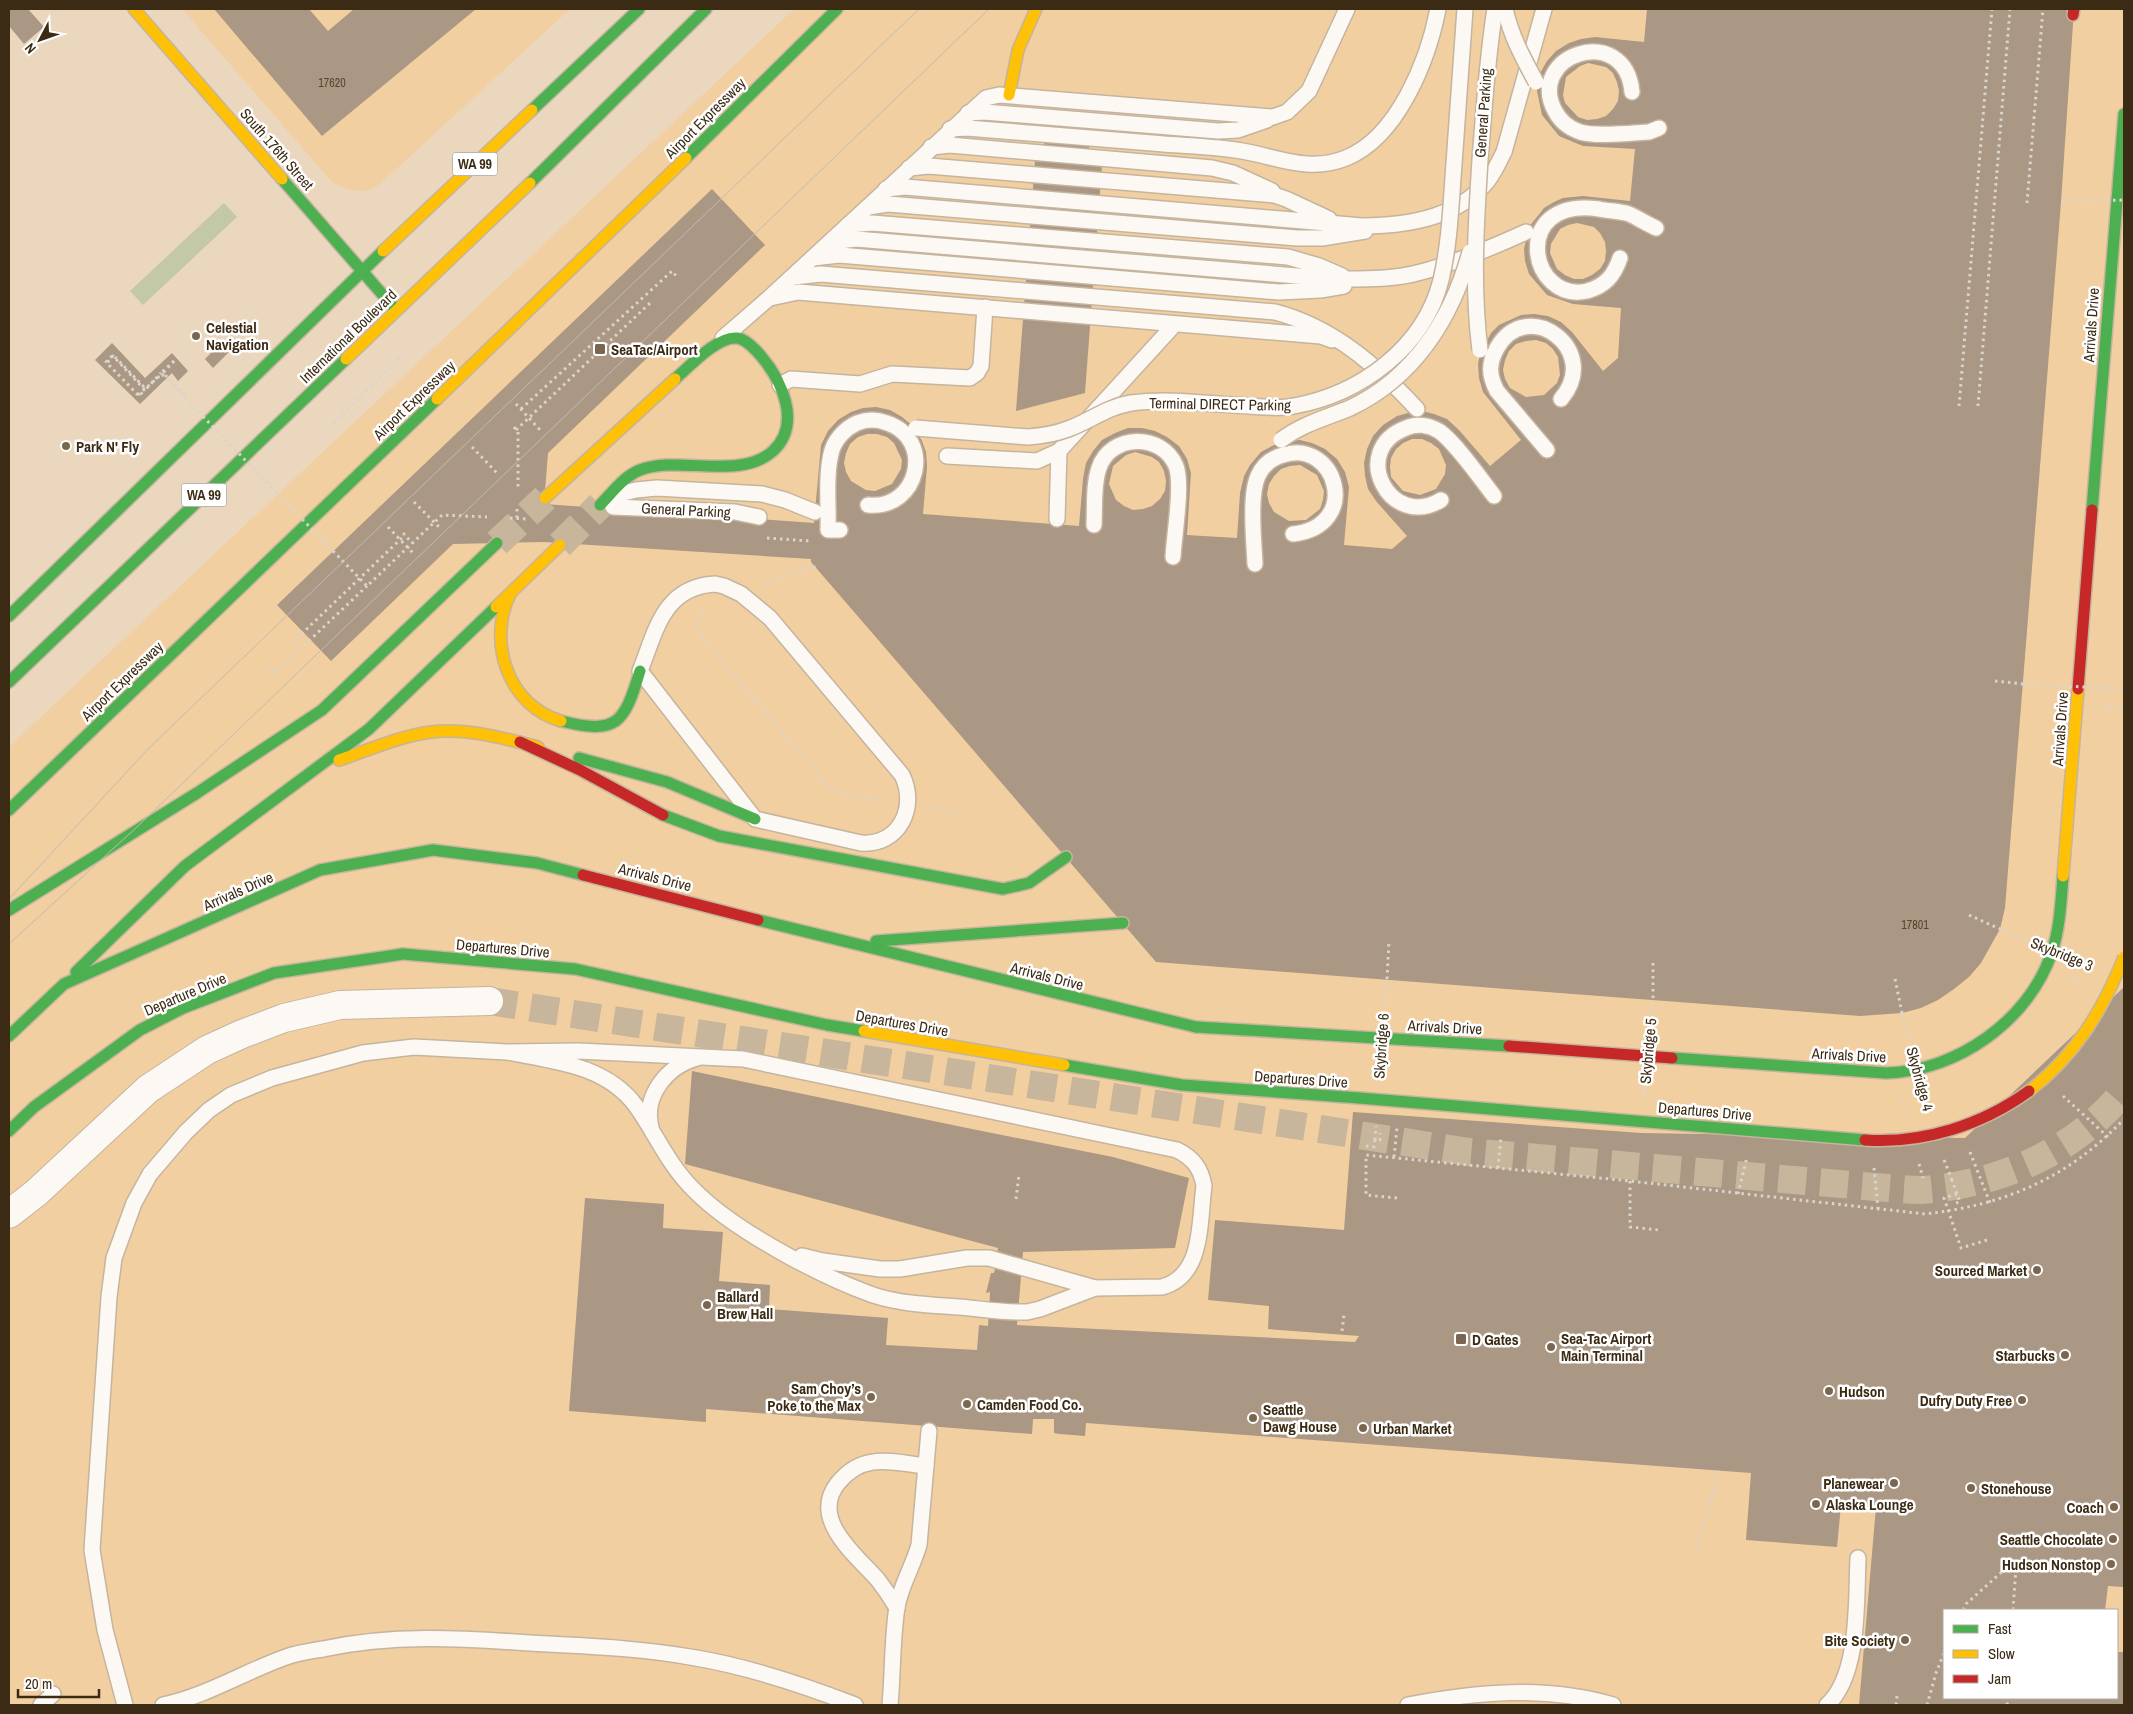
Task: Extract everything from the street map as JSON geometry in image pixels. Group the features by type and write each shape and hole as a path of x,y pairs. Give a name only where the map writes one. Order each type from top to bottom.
{"main road":[{"name":"South 176th Street","path":"134,9 396,310"},
{"name":"WA 99","path":"9,616 328,302 639,9"},
{"name":"International Boulevard","path":"9,682 557,157 706,9"},
{"name":"Airport Expressway","path":"9,810 571,271 837,9"},
{"path":"1009,95 1014,64 1028,23 1036,9"},
{"name":"Arrivals Drive","path":"9,1036 64,984 320,870 433,850 537,863 849,943 1196,1027 1514,1046 1851,1071 1896,1072 1923,1068 1948,1060 1988,1038 2014,1014 2031,993 2045,969 2060,925 2124,114"},
{"path":"545,498 672,382 718,343 736,338 752,346 772,371 780,385 787,408 788,422 781,442 775,450 749,464 663,466 640,470 619,485 606,505"},
{"path":"9,910 197,793 322,710 496,543"},
{"path":"64,984 185,866 369,729 548,556"},
{"path":"514,589 501,612 501,646 509,676 515,688 534,709 559,721 596,728 607,727 619,719 624,712 640,671"},
{"path":"321,766 417,735 442,731 470,732 520,742 667,782 755,819"},
{"path":"520,742 577,769 658,814 689,828 728,838 1003,889 1014,889 1028,884 1066,857"},
{"path":"849,943 1123,924"},
{"name":"Departures Drive","path":"404,954 575,969 827,1025 1182,1085 1884,1141 1923,1137 1961,1127 2000,1110 2028,1092 2067,1058 2093,1024 2114,987 2124,957"},
{"name":"Departure Drive","path":"9,1131 34,1107 116,1046 140,1030 184,1008 274,973 359,958 404,954"}],"street":[{"path":"9,1214 36,1193 148,1089 207,1050 242,1034 284,1018 340,1005 490,1001"}],"lane":[{"path":"1218,131 1246,128 1280,115 1300,101 1308,91 1347,9"},
{"path":"950,129 968,128 1242,151 1291,163 1319,165 1346,158 1364,148 1379,134 1398,110 1412,85 1426,52 1438,9"},
{"name":"Terminal DIRECT Parking","path":"916,428 1028,437 1041,436 1070,428 1099,413 1130,404 1162,402 1272,408 1292,407 1312,402 1349,388 1385,366 1409,341 1424,320 1441,281 1449,234 1465,9"},
{"name":"General Parking","path":"1476,218 1487,58 1495,9"},
{"path":"1505,9 1517,46 1536,82"},
{"path":"868,206 888,204 1297,238 1315,238 1401,224 1435,216 1456,208 1470,199 1486,184 1495,170 1504,152 1544,9"},
{"path":"1632,92 1631,83 1626,71 1618,60 1606,54 1593,51 1580,52 1558,66 1552,78 1550,91 1552,105 1558,117 1569,127 1582,132 1649,132 1659,128"},
{"path":"718,343 813,258 950,129 980,102 992,95 1256,117 1280,115"},
{"path":"968,113 993,112 1218,131 1234,134 1291,163"},
{"path":"931,147 950,145 1212,168 1233,173 1329,219 1345,224"},
{"path":"909,168 938,166 1274,195 1286,199"},
{"path":"886,189 915,188 1371,226 1401,224"},
{"path":"1620,258 1616,271 1607,281 1596,288 1583,292 1570,291 1552,282 1540,264 1537,250 1539,236 1546,223 1557,213 1570,208 1585,207 1627,214 1656,228"},
{"path":"1476,218 1476,305 1480,350"},
{"path":"1281,440 1291,432 1312,421 1366,399 1411,364 1438,328 1457,292 1469,254 1476,218"},
{"path":"848,225 872,223 1288,257 1319,266"},
{"path":"813,258 840,255 1298,292 1421,272 1526,232"},
{"path":"1231,233 1270,243 1343,276 1358,279"},
{"path":"830,242 856,239 1333,280 1384,278"},
{"path":"793,276 821,274 1275,312 1296,317 1318,327"},
{"path":"1226,287 1253,293 1281,304 1318,327 1353,350 1418,409"},
{"path":"769,298 798,292 1321,336 1353,350"},
{"path":"780,385 791,379 860,384 892,374 970,378 977,373 981,366 986,307"},
{"path":"947,456 1037,461 1059,451 1174,324"},
{"path":"1547,450 1497,392 1493,384 1489,372 1490,363 1500,343 1507,335 1515,330 1535,326 1552,332 1563,340 1572,360 1574,373 1570,385 1561,399"},
{"path":"840,530 828,530 832,449 839,436 851,426 864,420 879,420 894,425 905,434 913,446 916,459 915,472 910,485 902,495 890,503 877,506 868,505"},
{"path":"1440,500 1434,504 1422,507 1408,506 1396,501 1386,492 1380,480 1377,466 1378,459 1386,440 1397,431 1410,426 1424,425 1437,430 1448,439 1494,496"},
{"path":"1094,525 1096,482 1099,468 1106,455 1116,446 1130,441 1144,441 1158,446 1169,454 1176,466 1179,479 1173,557"},
{"path":"1056,519 1059,451"},
{"path":"1255,564 1254,490 1258,476 1265,465 1276,457 1290,453 1310,456 1327,468 1334,480 1336,494 1334,507 1327,519 1318,527 1306,533 1293,534"},
{"path":"606,505 636,490 676,489 762,494 785,500 815,512"},
{"name":"General Parking","path":"606,505 735,512 759,517"},
{"path":"548,556 561,545"},
{"path":"715,584 742,594 770,618 902,775 909,794 902,823 884,839 867,843 755,819 640,671 662,617 669,605 680,594 694,588 715,584"},
{"path":"126,1705 105,1630 92,1550 109,1297 114,1258 134,1203 150,1174 186,1132 209,1110 231,1095 272,1078 363,1053 414,1047 507,1052 578,1051 743,1059 1177,1150 1187,1155 1195,1163 1202,1174 1204,1186 1195,1255 1190,1267 1183,1276 1173,1284 1162,1287 1095,1288 989,1258 967,1258 900,1268 880,1269 804,1256 762,1240"},
{"path":"507,1052 571,1064 611,1083 624,1092 636,1107 678,1173 694,1191 716,1210 762,1240 832,1278 874,1296 916,1303 1027,1312 1095,1288"},
{"path":"653,1134 649,1119 649,1107 660,1083 683,1062 708,1057"},
{"path":"890,1705 897,1608 919,1544 929,1431"},
{"path":"897,1608 888,1593 838,1536 830,1516 830,1497 841,1479 849,1471 865,1463 887,1462 926,1466"},
{"path":"1827,1705 1840,1691 1850,1664 1853,1648 1858,1558"},
{"path":"163,1705 186,1701 286,1657 325,1648 376,1640 444,1637 632,1650 696,1658 758,1672 799,1684 855,1705"},
{"path":"1408,1705 1464,1695 1508,1693 1556,1694 1613,1705"},
{"path":"41,1705 53,1694"}],"path":[{"path":"1959,406 1992,9"},
{"path":"1978,406 2010,9"},
{"path":"2026,203 2043,9"},
{"path":"2061,202 2124,200"},
{"path":"521,410 672,271 677,277"},
{"path":"508,518 517,518 518,432 515,429 650,303"},
{"path":"333,423 404,354"},
{"path":"162,373 138,395 107,362 113,356 145,390 139,396 106,362 113,355 146,389 162,373 174,361"},
{"path":"162,373 187,396"},
{"path":"162,373 367,586"},
{"path":"516,404 530,416 541,431"},
{"path":"472,447 497,473"},
{"path":"414,502 440,528"},
{"path":"267,666 274,674 442,516 489,517"},
{"path":"388,527 399,541 414,553"},
{"path":"292,643 399,541 404,534 412,543"},
{"path":"816,567 803,569 702,611 696,630 832,789 846,795 956,812"},
{"path":"1995,681 2124,689"},
{"name":"Skybridge 3","path":"1969,915 2098,969"},
{"name":"Skybridge 6","path":"1379,1075 1389,941"},
{"name":"Skybridge 5","path":"1644,1104 1653,999 1653,963"},
{"name":"Skybridge 4","path":"1895,979 1902,1013 1930,1118"},
{"path":"2060,1093 2108,1137"},
{"path":"1397,1198 1366,1195 1366,1155 1630,1181 1925,1214 1990,1203 2032,1187 2064,1169 2108,1137 2124,1119"},
{"path":"1961,1127 1990,1203"},
{"path":"1498,1168 1502,1132"},
{"path":"1366,1146 1374,1148 1375,1140 1380,1140 1380,1133"},
{"path":"1738,1194 1749,1149"},
{"path":"1942,1155 1960,1202 1956,1203"},
{"path":"1873,1160 1878,1209"},
{"path":"1016,1199 1019,1175"},
{"path":"1952,1180 1957,1179"},
{"path":"1630,1181 1630,1227 1660,1230"},
{"path":"1957,1194 1944,1198 1962,1248 1986,1240"},
{"path":"1342,1331 1344,1315"},
{"path":"1696,1548 1720,1471"},
{"path":"1964,1609 1966,1604 2005,1569 2064,1560"},
{"path":"2013,1609 2016,1567"},
{"path":"1927,1705 1943,1656"},
{"path":"1896,1696 1896,1705"}],"shaded area":[{"path":"182,9 570,9 380,184 367,191 349,190 332,182"},
{"path":"794,9 2124,9 2124,1705 9,1705 9,747"}],"green space":[{"path":"224,203 237,217 143,305 130,291"}],"building":[{"path":"9,9 28,9 44,27 24,44 9,26"},
{"path":"214,9 309,9 328,31 354,9 476,9 322,136"},
{"path":"1647,9 2074,9 2061,202 2005,908 2000,929 1981,963 1969,977 1954,989 1938,1000 1921,1008 1902,1013 1860,1016 1156,962 811,562 811,559 544,542 453,544 331,661 277,605 712,189 765,245 548,453 544,504 814,523 821,445 828,431 838,420 851,412 863,408 876,407 890,410 902,417 914,427 922,441 926,452 927,466 923,514 1079,526 1083,479 1086,463 1093,451 1102,440 1115,433 1128,428 1142,428 1155,431 1167,437 1179,446 1187,459 1191,473 1187,535 1237,538 1240,493 1244,476 1250,465 1261,452 1272,446 1284,441 1300,440 1325,449 1337,459 1345,472 1349,487 1344,545 1392,549 1407,536 1376,501 1368,489 1364,463 1367,449 1373,436 1383,425 1397,416 1408,413 1422,411 1434,414 1447,419 1459,430 1490,466 1521,440 1483,392 1479,378 1478,364 1480,354 1491,333 1499,325 1521,315 1548,316 1561,322 1572,332 1603,371 1618,358 1621,308 1573,304 1547,295 1529,274 1524,249 1529,227 1544,208 1554,202 1563,198 1583,196 1630,201 1635,149 1583,146 1559,136 1542,115 1537,91 1539,75 1547,61 1556,51 1569,43 1595,37 1644,42","holes":["1588,63 1606,67 1613,73 1619,91 1618,101 1606,116 1587,120 1578,117 1565,103 1563,95 1566,77 1580,66","1577,223 1594,227 1605,242 1605,261 1600,269 1583,279 1574,279 1557,269 1550,253 1551,244 1560,229","1536,340 1546,343 1558,357 1560,375 1557,383 1544,395 1526,397 1510,388 1505,379 1503,370 1505,360 1509,351 1516,344","867,434 887,437 894,443 902,460 901,469 892,484 875,491 866,490 851,481 844,463 850,444 858,437","1412,439 1422,439 1439,449 1446,465 1445,474 1436,489 1420,495 1403,491 1391,477 1391,458 1396,449","1135,452 1152,457 1159,462 1164,471 1165,491 1152,506 1133,510 1124,506 1116,500 1109,484 1113,466 1126,455","1300,465 1317,475 1324,491 1323,500 1320,509 1306,520 1289,521 1274,512 1269,503 1267,494 1269,484 1281,469"]},
{"path":"1047,110 1091,113 1088,165 1102,166 1085,393 1016,411 1035,161 1043,162"},
{"path":"222,342 230,351 213,368 205,359"},
{"path":"112,343 145,378 172,353 188,371 178,381 172,373 140,404 95,360"},
{"name":"Sea-Tac Airport Main Terminal","path":"2124,987 2124,1587 2108,1586 2105,1609 1943,1609 1943,1699 2118,1699 2118,1652 2124,1652 2124,1705 1859,1705 1876,1507 1841,1505 1837,1547 1746,1540 1751,1473 1086,1423 1085,1436 1054,1433 1054,1419 1033,1419 1032,1434 706,1409 706,1422 569,1411 585,1198 664,1204 663,1228 723,1232 719,1281 770,1285 769,1309 888,1318 886,1345 977,1350 979,1325 988,1326 990,1292 986,1293 991,1273 994,1273 998,1248 685,1164 692,1071 1113,1157 1189,1178 1175,1248 1023,1252 1017,1325 1355,1342 1359,1336 1268,1329 1269,1306 1208,1300 1215,1220 1344,1230 1353,1112 1641,1133 1965,1138"}],"tunnel":[{"path":"497,543 545,498"},
{"path":"560,545 600,505"},
{"path":"489,1001 1469,1152 1910,1190 1950,1187 1978,1181 2006,1173 2033,1162 2059,1148 2082,1132 2104,1113 2124,1091"}],"tram line":[{"path":"9,899 149,748 919,9"},
{"path":"9,944 138,826 989,9"}],"traffic: fast":[{"path":"532,110 639,9"},
{"path":"530,183 706,9"},
{"path":"686,158 837,9"},
{"path":"2092,510 2124,114"},
{"path":"282,179 396,310"},
{"path":"9,616 383,251"},
{"path":"600,505 623,481 640,470 656,466 673,465 744,465 759,460 773,451 782,440 787,416 782,390 769,366 753,347 744,340 737,338 729,339 712,347 675,379"},
{"path":"9,682 346,359"},
{"path":"9,810 437,399"},
{"path":"9,910 197,793 322,710 497,543"},
{"path":"76,972 185,866 369,729 496,607"},
{"path":"561,721 595,726 607,725 616,721 629,703 640,671"},
{"path":"579,758 667,782 755,819"},
{"path":"663,815 719,836 1003,889 1029,883 1066,857"},
{"path":"9,1036 64,984 320,870 433,850 537,863 583,875"},
{"path":"1672,1058 1886,1073 1913,1070 1939,1063 1964,1052 2008,1020 2041,977 2052,952 2057,933 2063,876"},
{"path":"758,920 1196,1027"},
{"path":"876,941 1123,923"},
{"path":"9,1131 34,1107 140,1030 183,1008 274,973 403,954"},
{"path":"403,954 575,969 827,1025 864,1031"},
{"path":"1196,1027 1509,1046"},
{"path":"1064,1065 1182,1085 1359,1098"},
{"path":"1359,1098 1865,1140"}],"traffic: slow":[{"path":"134,9 282,179"},
{"path":"1009,95 1018,50 1036,9"},
{"path":"383,251 532,110"},
{"path":"437,399 686,158"},
{"path":"346,359 530,183"},
{"path":"545,498 675,379"},
{"path":"496,607 560,545"},
{"path":"510,594 503,613 501,632 502,651 507,670 527,702 543,713 561,721"},
{"path":"2063,876 2078,689"},
{"path":"339,760 396,740 419,734 444,731 458,731 498,737 538,747"},
{"path":"2029,1091 2060,1063 2086,1031 2107,995 2124,957"},
{"path":"864,1031 1064,1065"}],"traffic: jam":[{"path":"2073,15 2074,9"},
{"path":"2078,689 2092,510"},
{"path":"520,742 580,770 663,815"},
{"path":"583,875 758,920"},
{"path":"1509,1046 1672,1058"},
{"path":"1865,1140 1908,1139 1951,1130 1992,1114 2029,1091"}],"place":[{"name":"Celestial Navigation","path":"196,336"},
{"name":"SeaTac/Airport","path":"600,349"},
{"name":"Park N' Fly","path":"66,446"},
{"name":"Sourced Market","path":"2037,1270"},
{"name":"Ballard Brew Hall","path":"707,1305"},
{"name":"D Gates","path":"1461,1339"},
{"name":"Sea-Tac Airport Main Terminal","path":"1551,1347"},
{"name":"Starbucks","path":"2065,1355"},
{"name":"Hudson","path":"1829,1391"},
{"name":"Sam Choy’s Poke to the Max","path":"871,1397"},
{"name":"Dufry Duty Free","path":"2022,1400"},
{"name":"Camden Food Co.","path":"967,1404"},
{"name":"Seattle Dawg House","path":"1253,1418"},
{"name":"Urban Market","path":"1363,1428"},
{"name":"Planewear","path":"1894,1483"},
{"name":"Stonehouse","path":"1971,1488"},
{"name":"Alaska Lounge","path":"1816,1504"},
{"name":"Coach","path":"2114,1507"},
{"name":"Seattle Chocolate","path":"2113,1539"},
{"name":"Hudson Nonstop","path":"2111,1564"},
{"name":"Bite Society","path":"1905,1640"}]}
